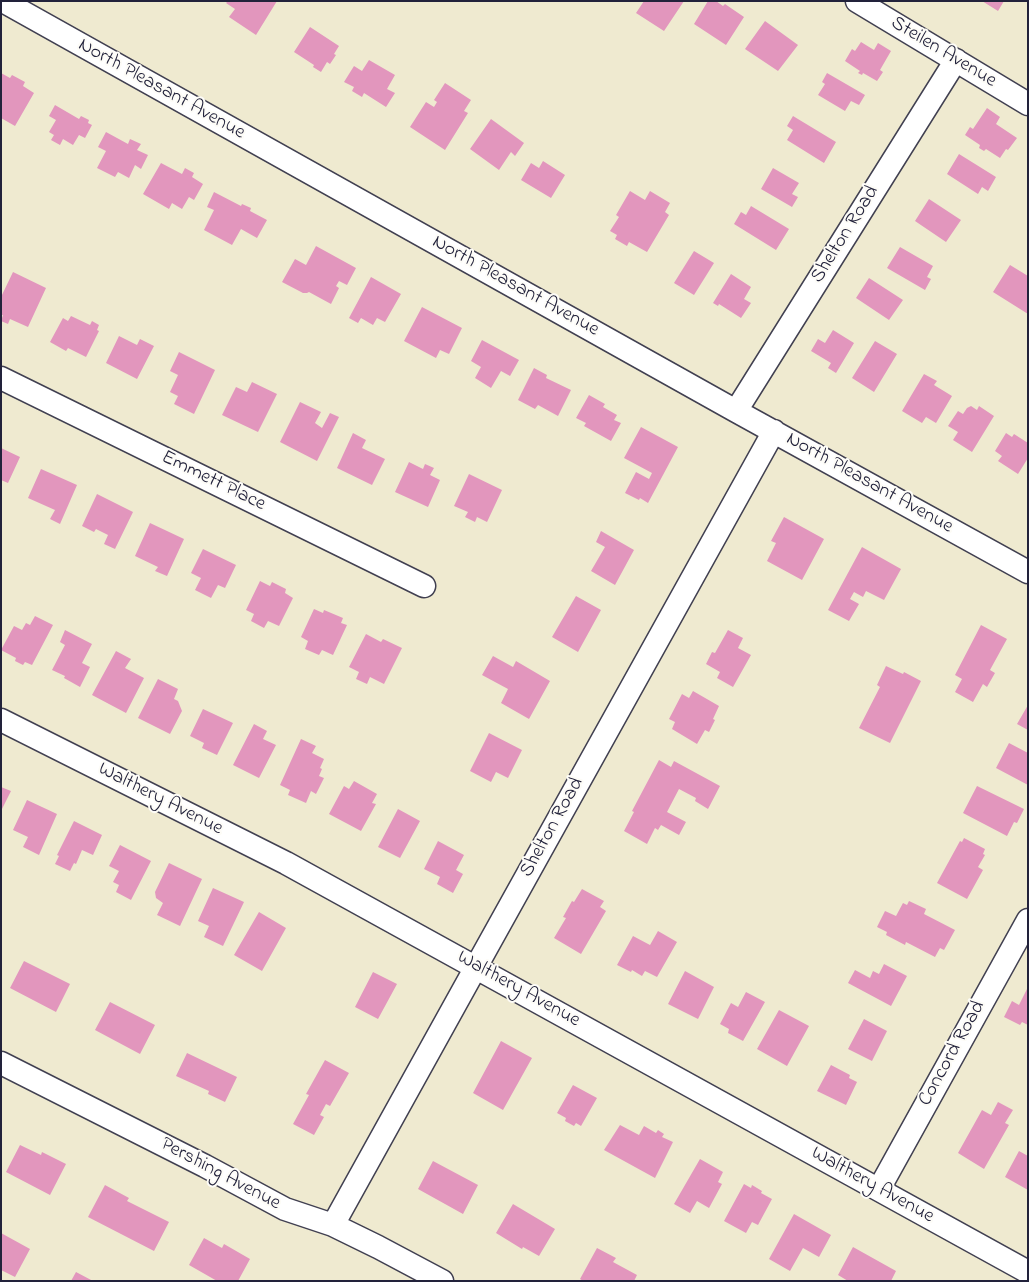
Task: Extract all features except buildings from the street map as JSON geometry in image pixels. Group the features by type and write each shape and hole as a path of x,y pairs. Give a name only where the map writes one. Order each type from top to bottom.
{"street":[{"name":"North Pleasant Avenue","path":"2,1 1028,572"},
{"name":"Steilen Avenue","path":"857,1 1028,104"},
{"name":"Shelton Road","path":"736,411 956,60"},
{"name":"Emmett Place","path":"1,378 424,586"},
{"name":"Shelton Road","path":"333,1225 774,432"},
{"name":"Walthery Avenue","path":"1,720 286,862 1028,1272"},
{"name":"Concord Road","path":"879,1189 1027,922"},
{"name":"Pershing Avenue","path":"1,1063 206,1166 285,1209 333,1225 378,1246 442,1281"}]}
